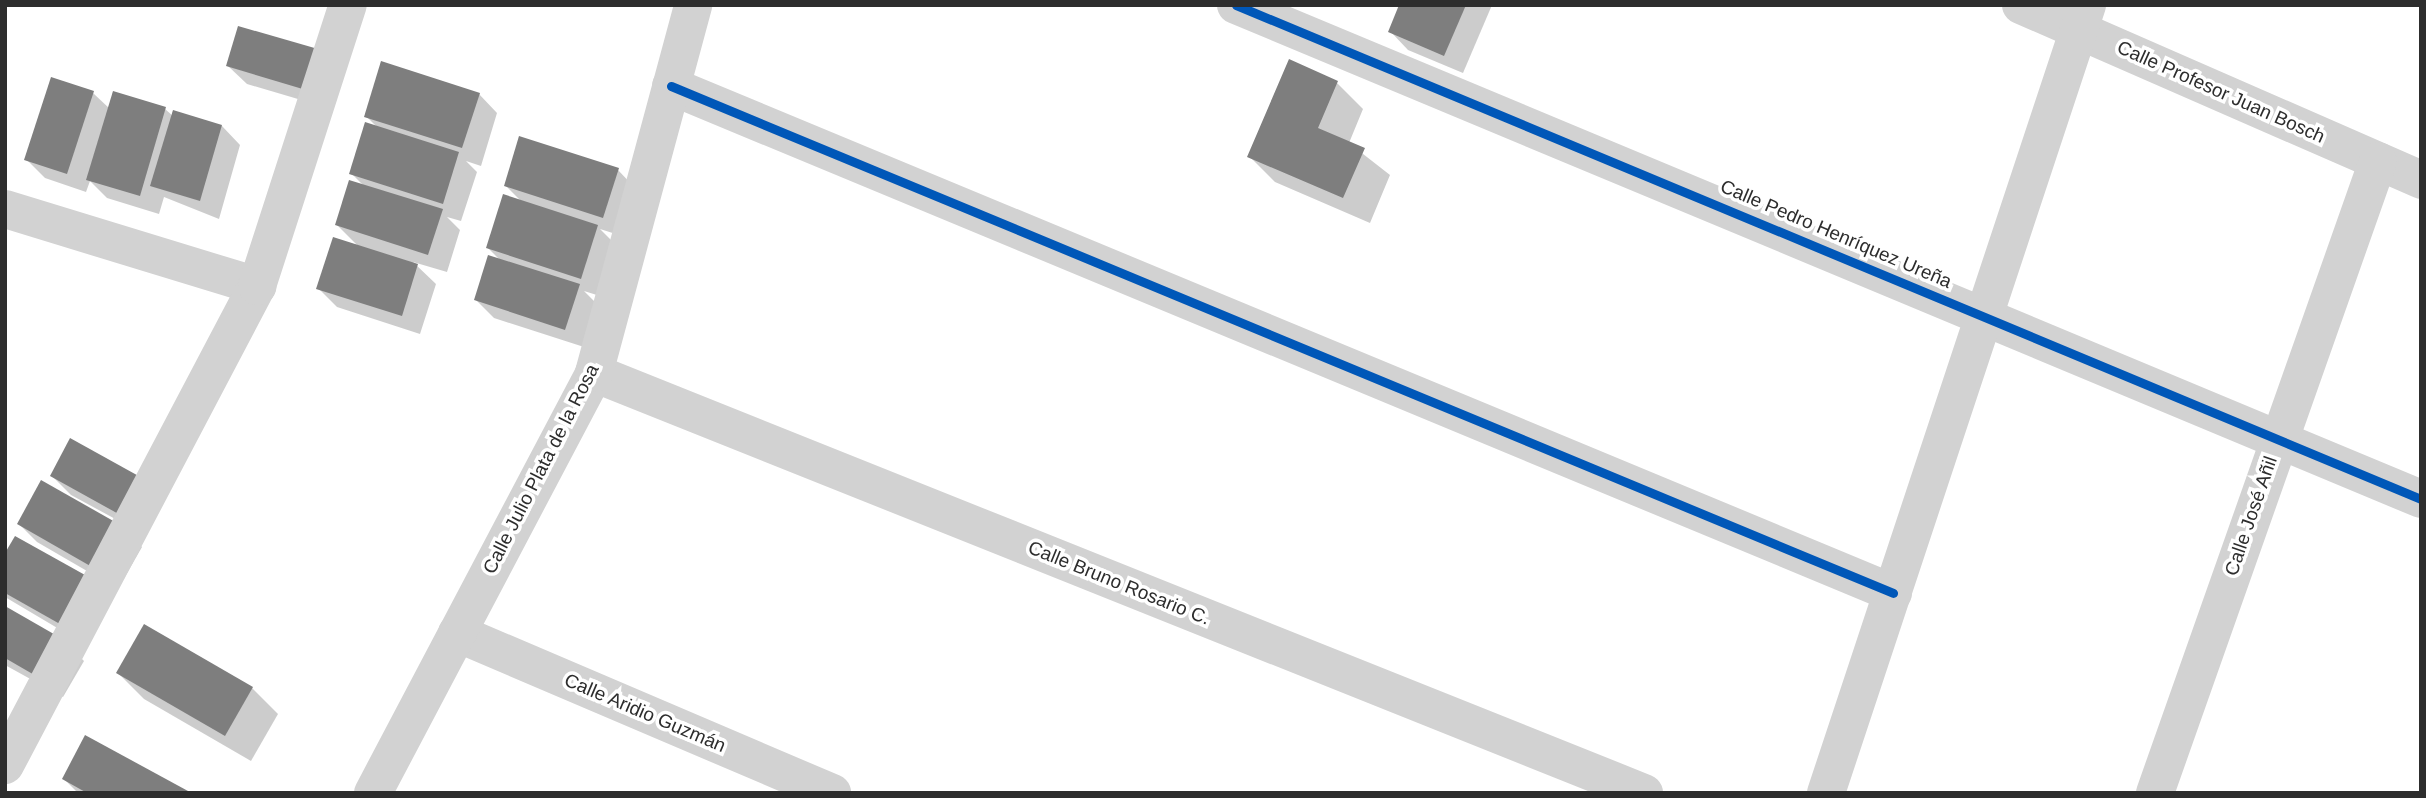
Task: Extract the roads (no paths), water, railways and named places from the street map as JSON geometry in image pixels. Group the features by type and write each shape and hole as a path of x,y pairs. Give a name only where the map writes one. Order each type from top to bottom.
{"street":[{"path":"5,765 257,286 348,5"},
{"name":"Calle Julio Plata de la Rosa","path":"373,793 594,373 693,5"},
{"name":"Calle Pedro Henríquez Ureña","path":"1236,5 2421,499"},
{"name":"Calle Profesor Juan Bosch","path":"2021,5 2083,17 2421,180"},
{"path":"1826,793 1987,316 2083,17"},
{"path":"671,86 1894,593"},
{"name":"Calle José Añil","path":"2155,793 2277,440 2378,161"},
{"path":"5,209 257,286"},
{"name":"Calle Bruno Rosario C.","path":"594,373 1644,793"},
{"name":"Calle Aridio Guzmán","path":"457,633 832,793"}]}
